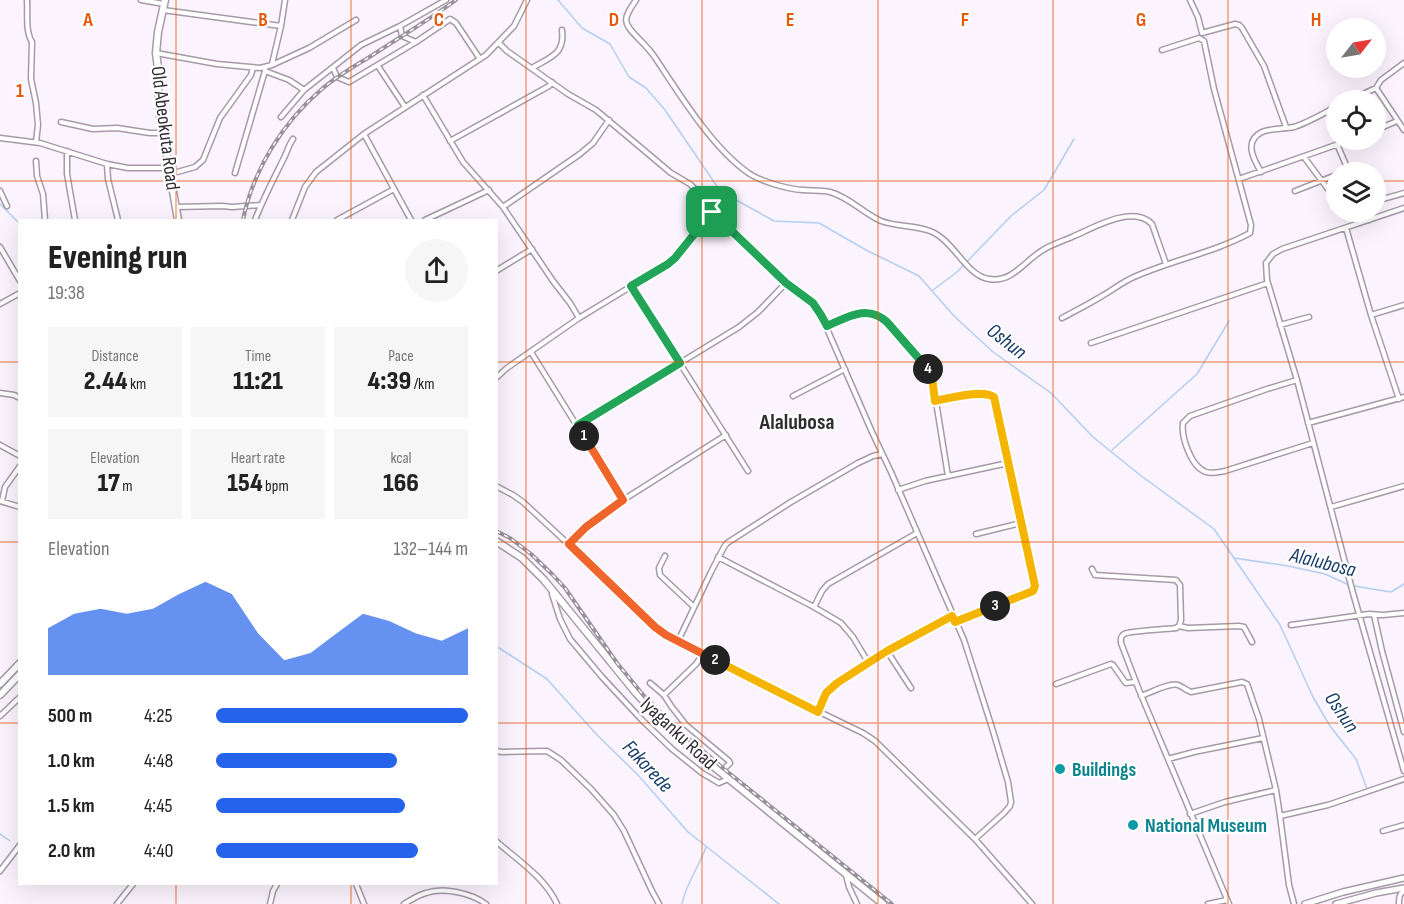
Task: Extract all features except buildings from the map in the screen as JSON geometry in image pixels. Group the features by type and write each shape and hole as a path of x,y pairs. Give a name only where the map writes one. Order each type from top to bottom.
{"main road":[{"name":"Old Abeokuta Road","path":"164,4 156,52 158,87 163,133 178,219"},
{"name":"Iyaganku Road","path":"498,543 522,558 554,591 651,709 687,745 883,904"},
{"path":"0,683 18,665"},
{"path":"0,695 18,676"},
{"path":"1305,904 1404,878"},
{"path":"1336,904 1404,890"}],"street":[{"path":"27,0 28,32 32,42 31,79 38,125 36,142"},
{"path":"141,0 281,26"},
{"path":"272,65 285,0"},
{"path":"281,117 304,90 361,45 446,0"},
{"path":"292,219 308,182 328,162 405,106 492,50 514,26 526,0"},
{"path":"636,0 627,17 628,28 648,48 681,96 723,150 748,173 800,190 834,193 881,220 930,231 945,240 970,269 983,278 1007,277 1044,249 1106,222 1132,216 1143,217 1152,224 1166,264"},
{"path":"1062,318 1132,278 1166,264 1222,246 1250,233 1251,225 1214,89 1204,41 1196,11 1190,0"},
{"path":"235,173 265,69 309,48 356,20"},
{"path":"333,68 337,77 349,82 416,42 447,20 453,20 480,59"},
{"path":"1162,50 1235,24 1239,25 1264,66 1286,127"},
{"path":"400,26 402,36 416,42"},
{"path":"532,68 554,56 560,49 563,43 562,30"},
{"path":"499,43 568,94 596,110 671,173 695,189 712,212 786,283 813,303 821,315 969,655 1008,782 1010,806 975,839"},
{"path":"156,52 217,64 265,69 304,90"},
{"path":"1372,90 1404,63"},
{"path":"378,66 405,106"},
{"path":"0,138 36,142 107,164 128,168 170,171 195,167 203,160 220,118 251,75 253,68"},
{"path":"450,141 549,86 552,82"},
{"path":"1376,88 1404,130"},
{"path":"423,95 463,162 503,207 579,318"},
{"path":"1262,172 1251,151 1253,140 1262,132 1294,126 1326,112"},
{"path":"503,207 589,147 609,120"},
{"path":"1386,126 1398,121"},
{"path":"61,122 93,129 117,128 163,133"},
{"path":"364,134 410,219"},
{"path":"255,219 293,139"},
{"path":"1239,179 1326,148"},
{"path":"67,151 75,219"},
{"path":"1304,157 1326,186"},
{"path":"36,161 37,176 43,194 45,219"},
{"path":"107,164 108,179 118,219"},
{"path":"1295,191 1326,179"},
{"path":"339,219 394,189"},
{"path":"427,219 489,190"},
{"path":"0,191 8,206"},
{"path":"1386,198 1404,193"},
{"path":"176,207 261,206"},
{"path":"1386,214 1404,208"},
{"path":"498,376 579,318 668,264 712,212"},
{"path":"1363,222 1281,249 1273,254 1266,263 1268,283 1297,380 1404,771"},
{"path":"1346,228 1371,315 1399,399"},
{"path":"0,247 18,278"},
{"path":"498,270 532,249"},
{"path":"578,425 753,317 786,283"},
{"path":"1090,343 1268,283"},
{"path":"631,286 747,471"},
{"path":"0,304 18,294"},
{"path":"1371,315 1404,306"},
{"path":"827,326 864,312 872,314 883,319 929,371 932,377 948,476"},
{"path":"1280,325 1309,317"},
{"path":"531,352 623,500"},
{"path":"793,396 845,369"},
{"path":"1297,380 1190,416 1183,423 1184,440 1195,462 1204,472 1210,473 1225,471 1313,443"},
{"path":"0,393 18,397"},
{"path":"935,401 962,396 992,394 994,397 1035,582 1033,591 955,622"},
{"path":"1308,423 1404,397"},
{"path":"569,544 586,527 623,500 726,435"},
{"path":"0,445 18,455"},
{"path":"678,641 724,547 737,536 858,463 882,454"},
{"path":"898,490 924,481 1008,463"},
{"path":"18,469 5,487 1,501 18,506"},
{"path":"1331,507 1404,486"},
{"path":"498,487 518,499 666,635 875,741 975,839 1032,904"},
{"path":"976,534 1021,524"},
{"path":"814,607 828,584 917,532"},
{"path":"664,556 659,568 660,576 694,607"},
{"path":"718,557 841,623 868,662"},
{"path":"1092,569 1095,575 1176,580 1180,585 1181,620 1179,626"},
{"path":"554,591 553,600 570,639 602,677 672,749 702,773 719,783 728,779"},
{"path":"1291,625 1369,614 1404,614"},
{"path":"1374,615 1404,732"},
{"path":"818,712 822,699 831,688 868,662 952,616"},
{"path":"1208,904 1228,902 1141,696 1121,638 1130,632 1153,631 1179,626 1188,628 1242,626 1252,642"},
{"path":"887,651 911,688"},
{"path":"664,695 696,664 703,654"},
{"path":"1056,684 1110,664 1126,683 1136,682"},
{"path":"1141,696 1173,684 1191,692 1245,682 1249,687 1276,790 1289,885 1294,904"},
{"path":"650,683 664,695 686,725 729,761 730,763 722,774"},
{"path":"0,717 18,699"},
{"path":"1168,759 1264,738"},
{"path":"498,751 547,751 561,760 614,815 659,904"},
{"path":"1280,816 1328,805 1404,779"},
{"path":"1190,814 1225,802 1276,790"},
{"path":"1383,831 1404,825"},
{"path":"498,843 532,872 551,892 557,904"},
{"path":"0,871 18,848"},
{"path":"846,874 857,904"},
{"path":"117,904 132,885"},
{"path":"270,904 276,885"},
{"path":"356,885 364,904"},
{"path":"449,885 451,892"},
{"path":"1400,904 1401,893 1404,890"},
{"path":"404,904 428,892 471,895 486,904"}],"waterway":[{"name":"Oshun","path":"558,0 582,28 610,44 629,77 646,88 665,110 716,185 738,201 774,221 819,223 866,250 919,276 954,316 993,352 1051,393 1093,437 1140,475 1214,529 1280,625 1313,697 1330,726 1356,759 1367,789"},
{"path":"933,290 957,272 1011,216 1044,190 1074,139"},
{"name":"Fakorede","path":"0,204 18,222"},
{"path":"1112,450 1197,374 1229,321"},
{"name":"Alalubosa","path":"1234,558 1325,574 1349,585"},
{"name":"Alalubosa","path":"1354,586 1391,592 1404,584"},
{"name":"Fakorede","path":"498,647 547,679 597,735 638,775 688,832 779,904"},
{"path":"0,834 10,841"},
{"path":"682,904 686,889 706,847"}],"railway":[{"path":"243,219 262,165 283,132 308,102 340,75 456,0"},
{"path":"498,532 531,554 565,588 617,663 644,696 672,724 724,769 892,904"}],"place":[{"name":"Buildings","path":"1060,769"},
{"name":"National Museum","path":"1133,825"}],"district":[{"name":"Alalubosa","path":"797,421"}],"route":[{"path":"712,212 786,283 813,303 827,326 864,312 883,319 929,371 935,401 975,394 991,394 994,397 1035,582 1033,591 955,622 952,616 868,662 826,693 818,712 666,635 645,618 569,544 586,527 623,500 578,425 680,363 631,286 675,258 712,212"}]}
